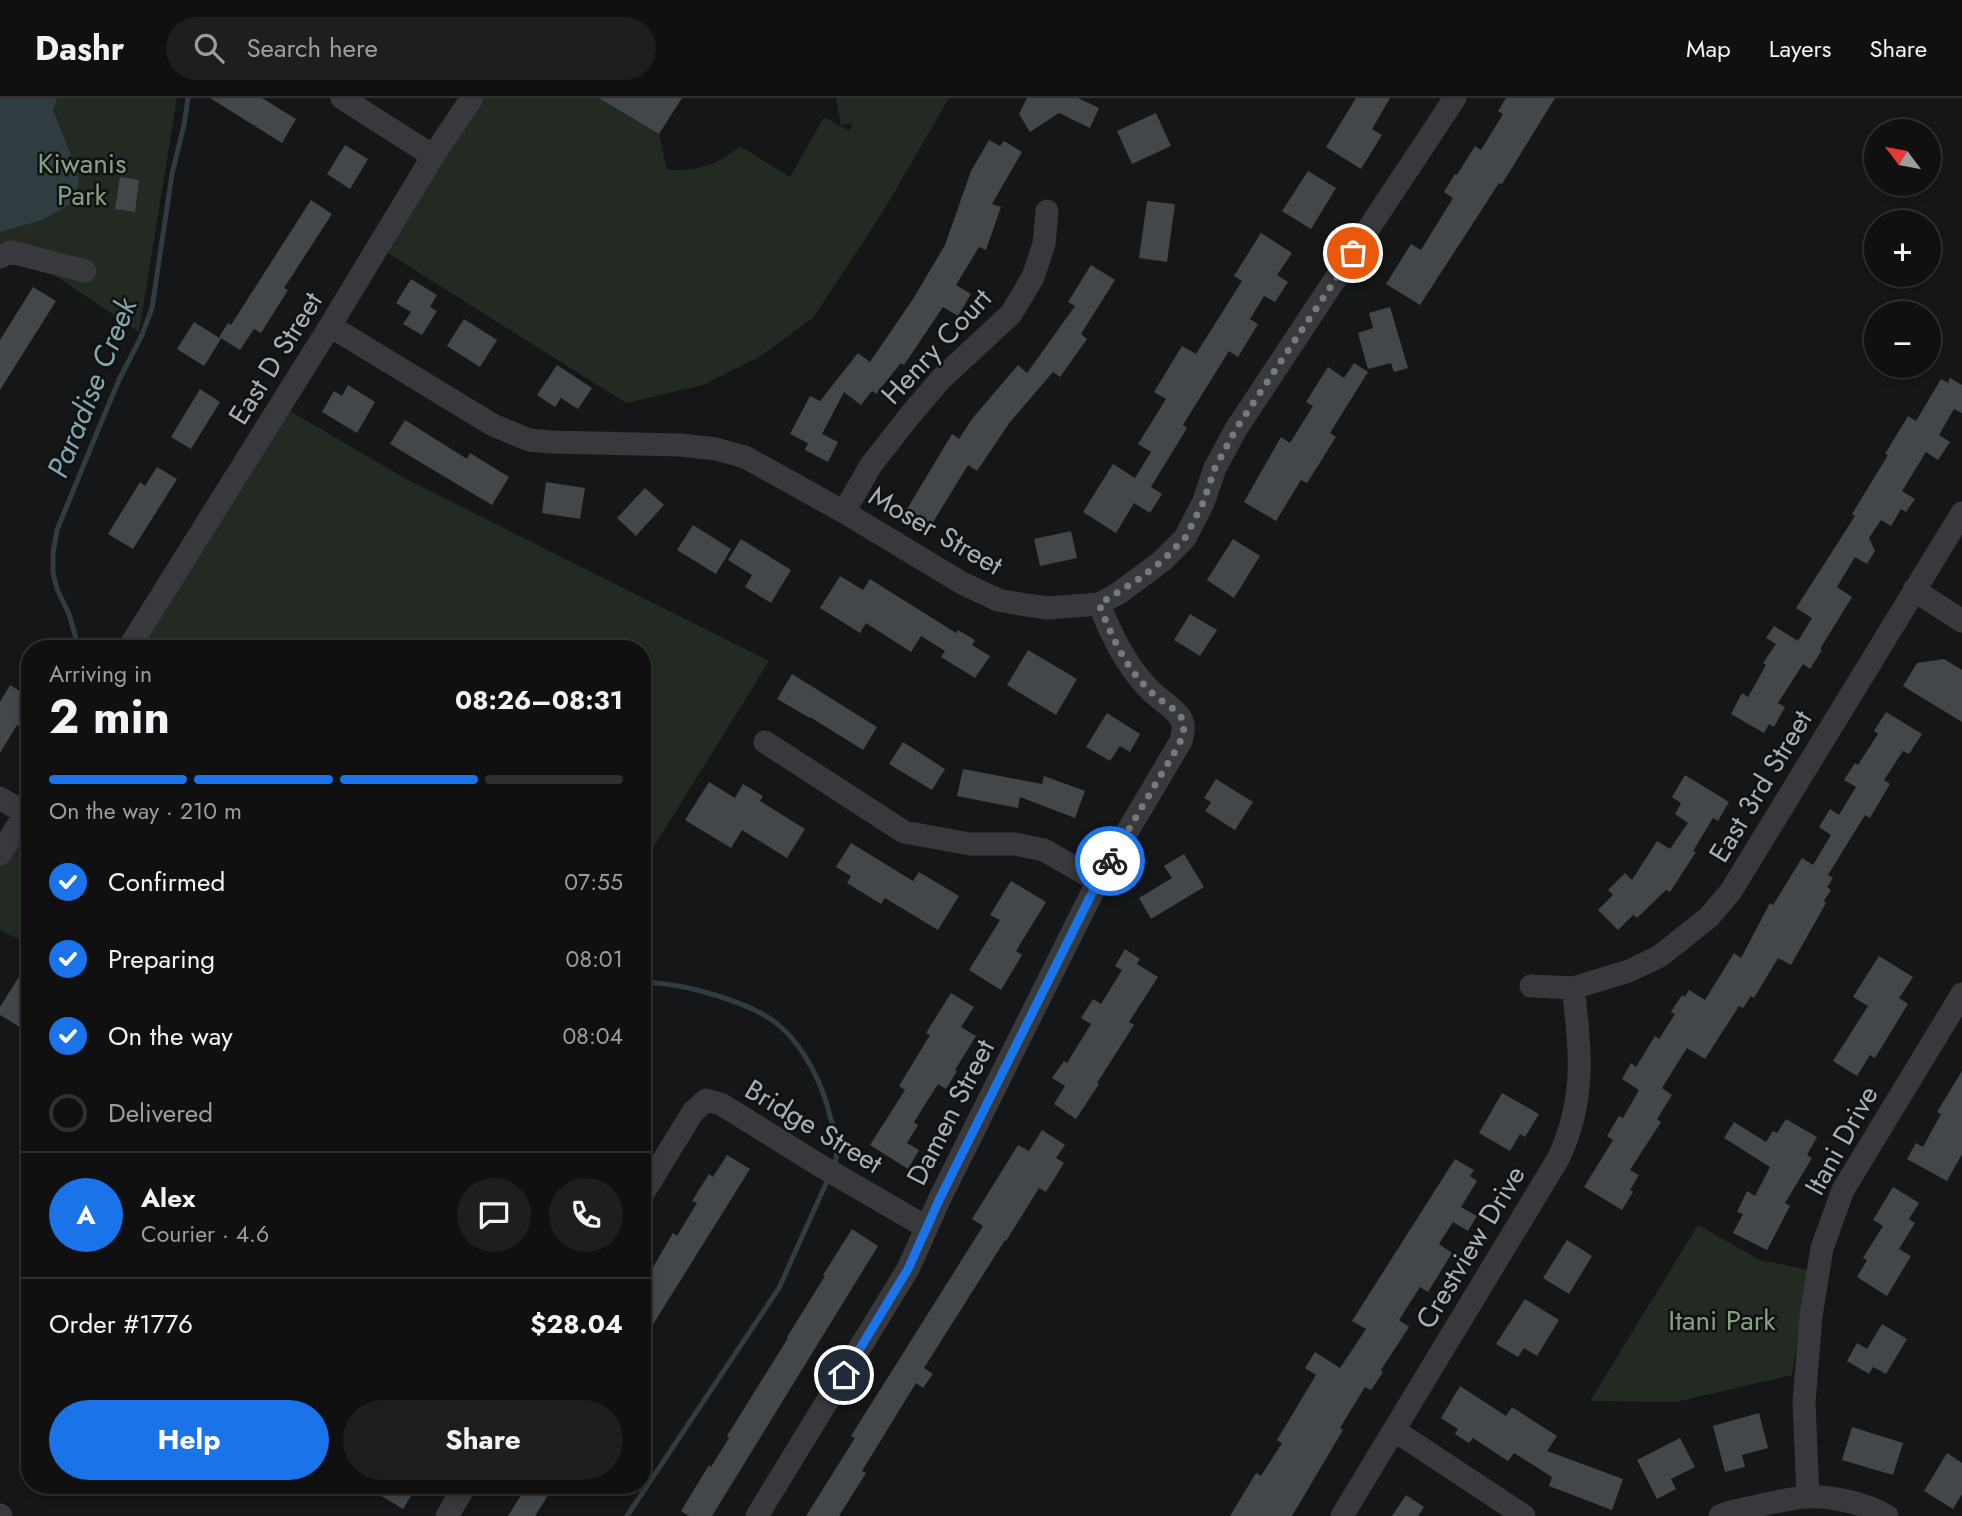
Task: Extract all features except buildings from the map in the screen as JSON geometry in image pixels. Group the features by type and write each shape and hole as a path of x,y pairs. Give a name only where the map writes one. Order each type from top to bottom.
{"street":[{"path":"342,98 433,156"},
{"name":"East D Street","path":"134,640 433,156 472,98"},
{"name":"Moser Street","path":"330,326 492,425 529,440 680,445 716,449 745,457 844,512 962,583 998,600 1048,608 1099,604 1139,579 1185,538 1203,503 1215,468 1236,429 1455,98"},
{"name":"Henry Court","path":"844,512 872,465 911,414 942,378 1011,314 1033,277 1044,244 1047,212"},
{"path":"0,257 11,252 85,271"},
{"name":"East 3rd Street","path":"1531,986 1573,988 1629,971 1660,956 1709,916 1731,891 1962,513"},
{"path":"1914,590 1962,621"},
{"name":"Damen Street","path":"757,1516 908,1269 926,1227 1098,881 1181,741 1184,728 1181,718 1152,693 1123,657 1099,604"},
{"path":"765,743 904,832 970,844 1015,844 1044,850 1098,881"},
{"path":"0,797 21,807"},
{"path":"0,854 21,821"},
{"name":"Crestview Drive","path":"1342,1516 1569,1138 1581,1071 1573,988"},
{"name":"Itani Drive","path":"1808,1497 1804,1402 1811,1316 1822,1248 1843,1190 1962,994"},
{"name":"Bridge Street","path":"651,1180 693,1112 706,1100 721,1104 926,1227"},
{"path":"1394,1430 1524,1516"},
{"path":"447,1516 460,1494"},
{"path":"1720,1516 1808,1497 1850,1503 1877,1510 1887,1516"}],"green space":[{"name":"Kiwanis Park","path":"0,98 177,98 139,332 27,257 0,257"},
{"path":"472,98 600,98 659,134 667,170 706,166 740,146 790,177 824,117 850,131 852,123 841,125 836,98 949,98 884,210 813,318 761,356 703,385 626,403 378,247"},
{"path":"280,405 406,479 769,661 651,851 651,640 134,640"},
{"path":"21,820 21,940 0,930 0,854"},
{"name":"Itani Park","path":"1698,1225 1760,1260 1809,1270 1792,1375 1676,1402 1590,1401"}],"shaded area":[{"path":"0,98 57,98 53,110 77,170 79,182 69,205 42,220 0,232"}],"waterway":[{"name":"Paradise Creek","path":"76,640 53,573 57,530 152,308 172,174 188,98"},
{"name":"Paradise Creek","path":"651,983 696,990 735,1002 769,1018 791,1037 806,1058 823,1093 836,1142 837,1155 833,1168"},
{"name":"Paradise Creek","path":"651,1480 779,1288 829,1177"},
{"name":"Paradise Creek","path":"627,1516 642,1494"}],"way so far":[{"path":"1110,861 1181,741 1184,728 1181,718 1152,693 1123,657 1099,604 1139,579 1185,538 1203,503 1215,468 1236,429 1353,253"}],"route":[{"path":"844,1375 908,1269 940,1198 1110,861"}]}
